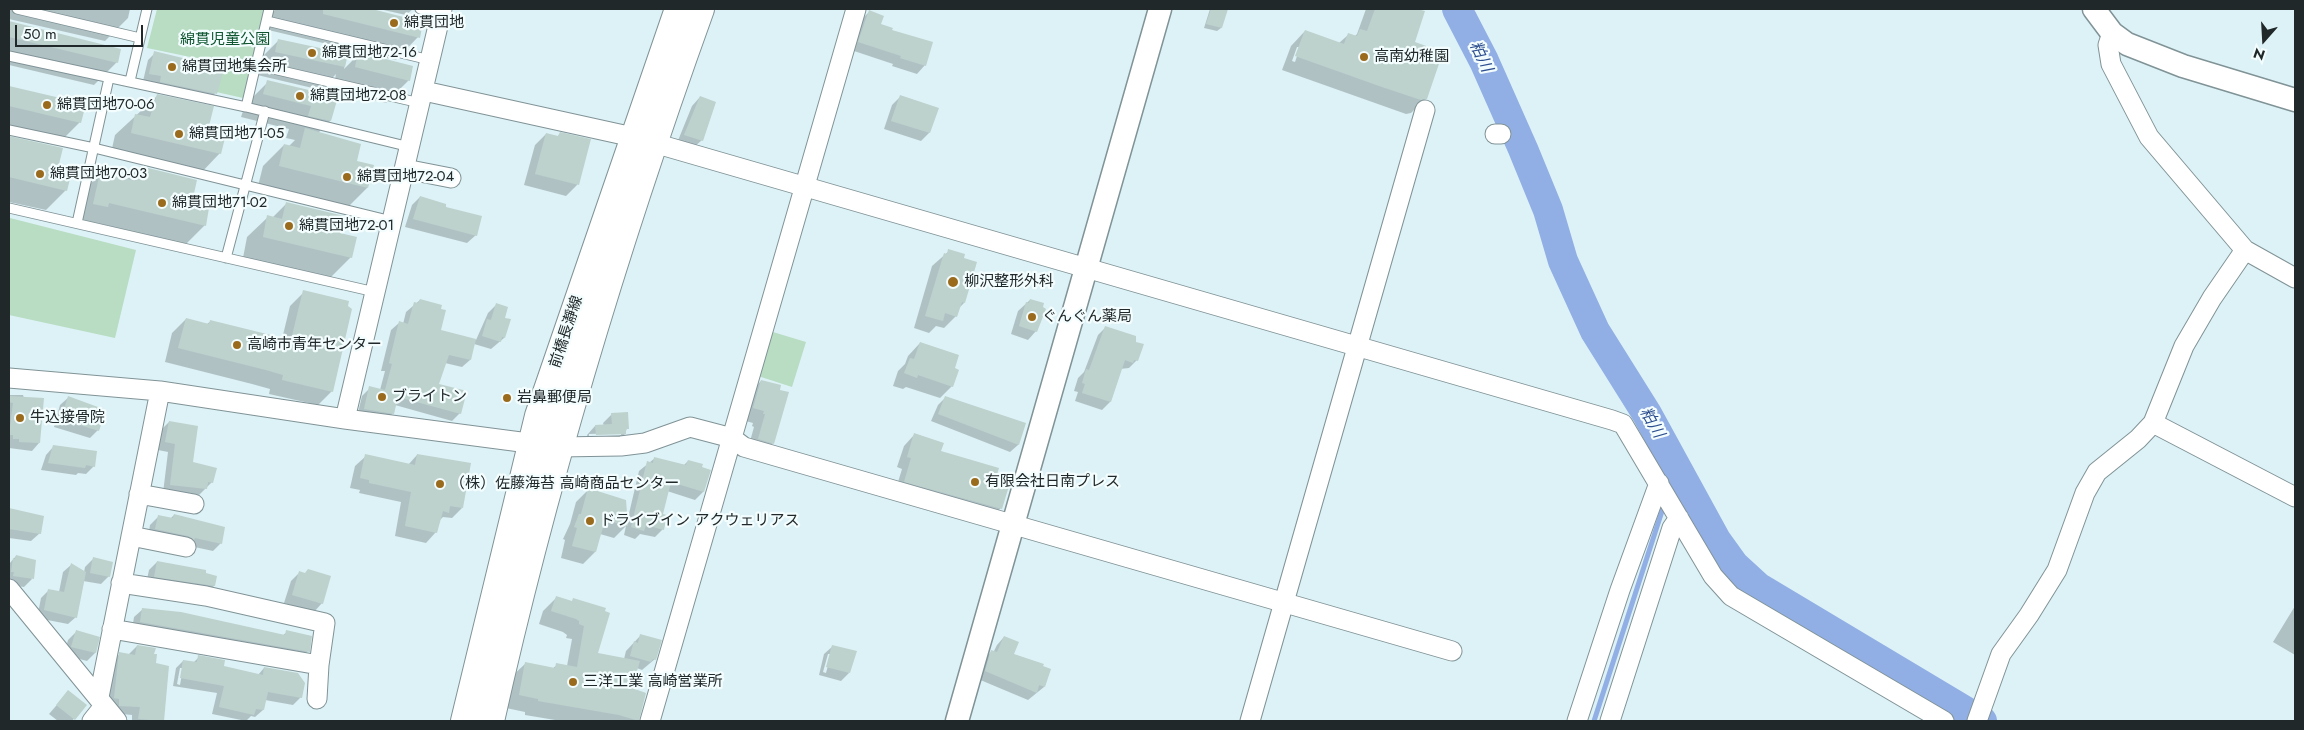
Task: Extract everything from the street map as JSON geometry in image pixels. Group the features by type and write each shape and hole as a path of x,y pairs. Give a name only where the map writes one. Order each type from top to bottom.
{"main road":[{"name":"前橋長瀞線","path":"465,721 546,446 599,305 678,9"},
{"name":"前橋長瀞線","path":"644,140 700,9"},
{"name":"前橋長瀞線","path":"490,721 546,446"}],"street":[{"path":"650,721 856,9"},
{"path":"957,721 1160,9"},
{"path":"2094,9 2112,33 2127,44 2153,56 2295,100"},
{"path":"344,419 442,12"},
{"path":"2112,33 2108,45 2111,64 2149,137 2245,250 2295,278"},
{"path":"422,97 644,140 1623,424 1713,576 1731,596 1944,721"},
{"path":"1250,721 1282,603 1425,110"},
{"path":"405,169 451,178"},
{"path":"1980,713 2001,654 2029,615 2056,570 2085,493 2097,472 2138,439 2153,423 2184,346 2212,298 2245,250"},
{"path":"9,378 160,391 344,419 546,446 621,446 645,443 690,427 732,438 744,447 1452,651"},
{"path":"92,721 101,702 112,629 160,391"},
{"path":"2153,423 2295,497"},
{"path":"139,494 194,504"},
{"path":"1577,721 1623,581 1668,499"},
{"path":"1610,721 1672,528 1668,499"},
{"path":"131,536 186,546"},
{"path":"121,583 206,596 324,623 317,699"},
{"path":"9,589 117,721"},
{"path":"112,629 319,665"}],"lane":[{"path":"17,9 140,38"},
{"path":"130,81 147,9"},
{"path":"246,107 270,9"},
{"path":"420,9 442,12"},
{"path":"267,21 431,60"},
{"path":"9,56 265,111 410,147"},
{"path":"256,65 422,97"},
{"path":"77,223 109,78"},
{"path":"226,258 265,111"},
{"path":"9,130 94,148 392,221"},
{"path":"9,208 375,292"}],"green space":[{"name":"綿貫児童公園","path":"157,9 265,9 243,98 194,87 200,59 147,48"},
{"path":"10,218 136,250 115,338 9,315"},
{"path":"773,332 806,342 792,387 758,376"}],"building":[{"name":"綿貫団地","path":"323,9 372,9 423,22 420,38 323,14"},
{"path":"1211,9 1228,9 1222,28 1206,24"},
{"path":"1375,9 1417,9 1425,11 1415,42 1443,52 1427,99 1421,100 1295,56 1305,30 1344,44 1348,33 1357,36 1360,29 1367,31"},
{"path":"869,10 884,16 881,24 893,28 892,30 933,42 926,66 858,42"},
{"path":"9,21 121,49 118,63 9,37"},
{"name":"綿貫団地72-16","path":"278,39 348,54 345,67 275,52"},
{"path":"154,51 195,61 194,64 223,72 217,94 160,82 161,76 149,74"},
{"name":"綿貫団地","path":"358,52 413,66 410,81 355,67"},
{"name":"綿貫団地72-08","path":"267,80 338,97 331,121 308,116 311,106 263,94"},
{"name":"綿貫団地70-06","path":"9,86 86,104 81,123 9,106"},
{"path":"157,94 214,106 208,130 226,134 221,154 131,133 135,114 150,117"},
{"path":"900,95 939,108 930,133 891,121"},
{"path":"700,96 716,102 703,141 684,135"},
{"name":"綿貫団地72-04","path":"305,128 361,144 357,161 374,165 368,188 279,166 284,144 300,148"},
{"path":"560,132 591,139 579,185 535,174 546,133 558,136"},
{"path":"9,136 63,148 58,168 72,171 67,191 9,177"},
{"path":"140,166 197,180 193,198 210,202 206,226 109,203 108,207 93,204 100,173 136,181"},
{"path":"420,196 446,204 446,207 482,216 477,236 413,219"},
{"name":"綿貫団地72-01","path":"286,202 344,216 340,233 357,237 352,258 263,237 267,215 282,219"},
{"name":"柳沢整形外科","path":"948,249 965,254 964,258 977,262 965,303 962,302 957,317 945,313 943,321 925,316 944,253 947,254"},
{"path":"303,290 349,301 348,306 352,309 333,392 282,380 283,375 266,370 178,348 186,318 209,324 210,320 291,340"},
{"path":"420,299 442,305 441,309 446,310 441,330 476,339 471,360 449,355 439,384 467,391 461,414 398,397 394,414 364,409 369,386 385,390 392,364 389,363 399,321 408,324 414,302 418,303"},
{"name":"ぐんぐん薬局","path":"1030,299 1044,303 1043,307 1046,309 1037,332 1019,326 1026,302 1029,303"},
{"path":"496,303 508,307 505,318 511,319 505,338 502,337 501,342 482,336 487,319 491,320"},
{"path":"1105,326 1136,336 1136,342 1144,344 1138,361 1134,360 1133,363 1125,360 1111,402 1082,393 1085,384 1082,383 1086,369 1089,370"},
{"path":"920,342 959,355 955,368 959,370 953,387 918,375 917,378 904,373 910,358 914,359"},
{"path":"761,380 781,385 780,390 789,392 774,444 758,439 765,414 763,414 764,411 753,408"},
{"name":"牛込接骨院","path":"9,396 44,398 40,443 19,442 19,439 13,439 13,435 9,435 13,403 9,402"},
{"path":"68,396 106,410 99,431 61,419"},
{"path":"945,396 1026,423 1019,445 938,414"},
{"path":"628,412 629,429 626,429 626,434 596,435 595,425 612,424 611,413"},
{"path":"169,421 198,426 193,462 217,468 213,483 208,482 207,489 170,485 175,444 165,442"},
{"path":"914,433 944,443 941,451 999,468 996,478 1004,480 1003,484 1009,486 1002,509 904,482 911,458 907,457"},
{"path":"53,445 97,451 95,467 86,465 85,468 48,463"},
{"path":"365,454 415,465 417,454 471,463 463,508 450,506 449,513 443,511 437,533 405,526 411,492 369,483 369,480 360,478"},
{"path":"654,457 686,465 688,460 703,464 702,467 711,470 704,492 671,482 663,514 667,515 664,530 646,525 644,531 631,527 647,461 653,463"},
{"name":"ドライブイン アクウェリアス","path":"588,488 626,500 628,526 605,520 596,552 572,546 577,528 574,527 579,514 581,514"},
{"path":"9,508 44,516 41,534 9,529"},
{"path":"174,514 225,527 222,544 195,538 194,540 188,536 155,529 158,515 173,518"},
{"path":"16,555 36,560 34,579 13,576 14,572 11,572 13,558 15,559"},
{"path":"93,557 113,562 110,577 90,573"},
{"path":"157,561 206,570 206,573 217,576 215,586 154,577"},
{"path":"71,563 86,572 77,618 44,610 48,589 64,592"},
{"path":"308,569 331,576 323,604 292,595 299,571 305,573"},
{"name":"三洋工業 高崎営業所","path":"556,596 572,601 573,598 606,608 605,611 610,613 598,653 640,661 632,688 646,693 639,721 619,715 538,701 538,699 519,695 525,662 555,668 556,663 577,667 584,626 579,624 579,621 576,619 551,611"},
{"path":"142,608 181,612 285,635 286,630 312,636 310,652 140,622"},
{"path":"76,630 100,637 96,653 71,647"},
{"path":"640,634 662,640 656,660 653,659 651,662 630,656 634,641 638,643"},
{"path":"1004,636 1019,642 1014,654 1044,664 1043,666 1051,669 1045,687 1039,685 1037,693 985,671 991,650 997,652"},
{"path":"137,645 156,648 154,654 157,654 156,663 169,666 164,721 138,719 140,707 119,706 119,699 114,698 119,652 135,655"},
{"path":"832,645 857,651 850,673 826,667"},
{"path":"198,655 225,660 224,666 263,675 264,667 298,673 305,683 302,698 268,692 264,710 256,709 254,715 219,707 224,686 180,678 183,660 197,662"},
{"path":"68,690 87,705 75,720 56,705"}],"waterway":[{"name":"粕川","path":"1457,9 1484,61 1523,149 1548,210 1563,261 1595,331 1647,414 1716,540 1734,565 1758,587 1982,721"},
{"path":"1669,490 1676,469"},
{"path":"1594,721 1664,505"}],"place":[{"name":"綿貫団地","path":"394,23"},
{"name":"綿貫団地72-16","path":"312,53"},
{"name":"高南幼稚園","path":"1364,57"},
{"name":"綿貫団地集会所","path":"172,67"},
{"name":"綿貫団地72-08","path":"300,96"},
{"name":"綿貫団地70-06","path":"47,105"},
{"name":"綿貫団地71-05","path":"179,134"},
{"name":"綿貫団地70-03","path":"40,174"},
{"name":"綿貫団地72-04","path":"347,177"},
{"name":"綿貫団地71-02","path":"162,203"},
{"name":"綿貫団地72-01","path":"289,226"},
{"name":"柳沢整形外科","path":"953,282"},
{"name":"ぐんぐん薬局","path":"1032,317"},
{"name":"高崎市青年センター","path":"237,345"},
{"name":"ブライトン","path":"382,397"},
{"name":"岩鼻郵便局","path":"507,398"},
{"name":"牛込接骨院","path":"20,418"},
{"name":"有限会社日南プレス","path":"975,482"},
{"name":"（株）佐藤海苔 高崎商品センター","path":"440,484"},
{"name":"ドライブイン アクウェリアス","path":"590,521"},
{"name":"三洋工業 高崎営業所","path":"573,682"}]}
